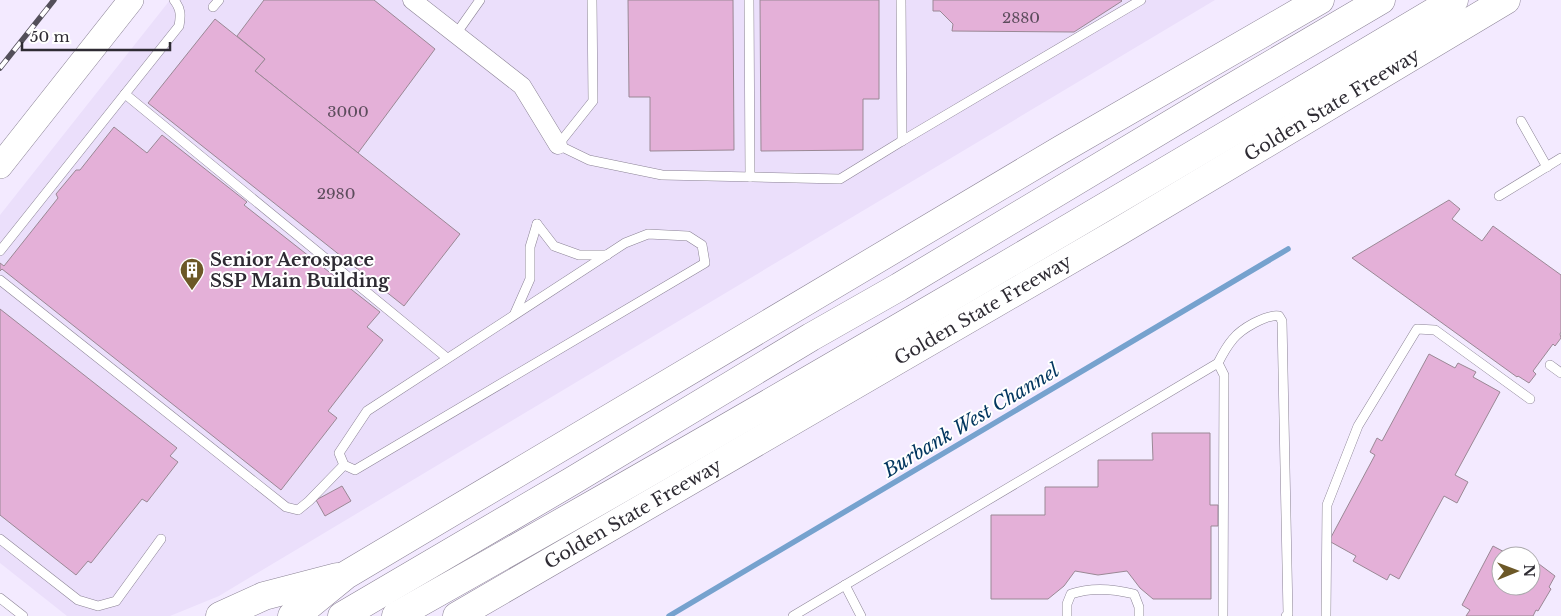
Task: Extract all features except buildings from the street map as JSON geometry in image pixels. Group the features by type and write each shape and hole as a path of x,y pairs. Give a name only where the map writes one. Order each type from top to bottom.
{"highway":[{"path":"292,616 303,610 346,575 1054,154 1320,0"},
{"path":"342,616 1381,0"},
{"path":"396,616 542,534 1155,178 1454,0"},
{"name":"Golden State Freeway","path":"457,616 1127,227 1506,0"},
{"path":"220,616 264,596 346,575"}],"street":[{"path":"0,166 131,0"},
{"path":"412,0 522,86 558,145"}],"lane":[{"path":"0,252 179,26 181,16 179,6 174,0"},
{"path":"456,34 480,0"},
{"path":"592,0 593,101 558,145 590,160 662,175 840,179 1141,0"},
{"path":"749,0 750,177"},
{"path":"901,0 902,141"},
{"path":"125,94 448,358"},
{"path":"1521,122 1547,167"},
{"path":"1499,196 1561,158"},
{"path":"515,314 530,279 530,246 537,224 554,246 579,255 608,255"},
{"path":"648,234 688,236 702,245 704,263 356,470 344,465 339,452 367,411 515,314 625,243 648,234"},
{"path":"0,280 286,508 298,510 344,465"},
{"path":"793,616 1218,363 1234,338 1259,320 1274,315 1279,316 1282,321 1288,604 1288,614 1286,616"},
{"path":"1326,616 1327,505 1358,426 1417,329 1435,330 1530,399"},
{"path":"1218,363 1224,375 1224,616"},
{"path":"1550,365 1561,373"},
{"path":"0,539 78,600 98,606 116,601 161,539"},
{"path":"846,585 861,616"},
{"path":"1067,616 1067,604 1071,594 1079,591 1118,590 1134,594 1139,607 1139,616"},
{"path":"0,598 23,616"}],"shaded area":[{"path":"170,0 1215,0 219,596 170,616 67,616 0,563 0,215"}],"waterway":[{"name":"Burbank West Channel","path":"669,616 1288,249"}],"railway":[{"path":"0,68 54,0"}],"place":[{"name":"Senior Aerospace SSP Main Building","path":"192,291"}]}
